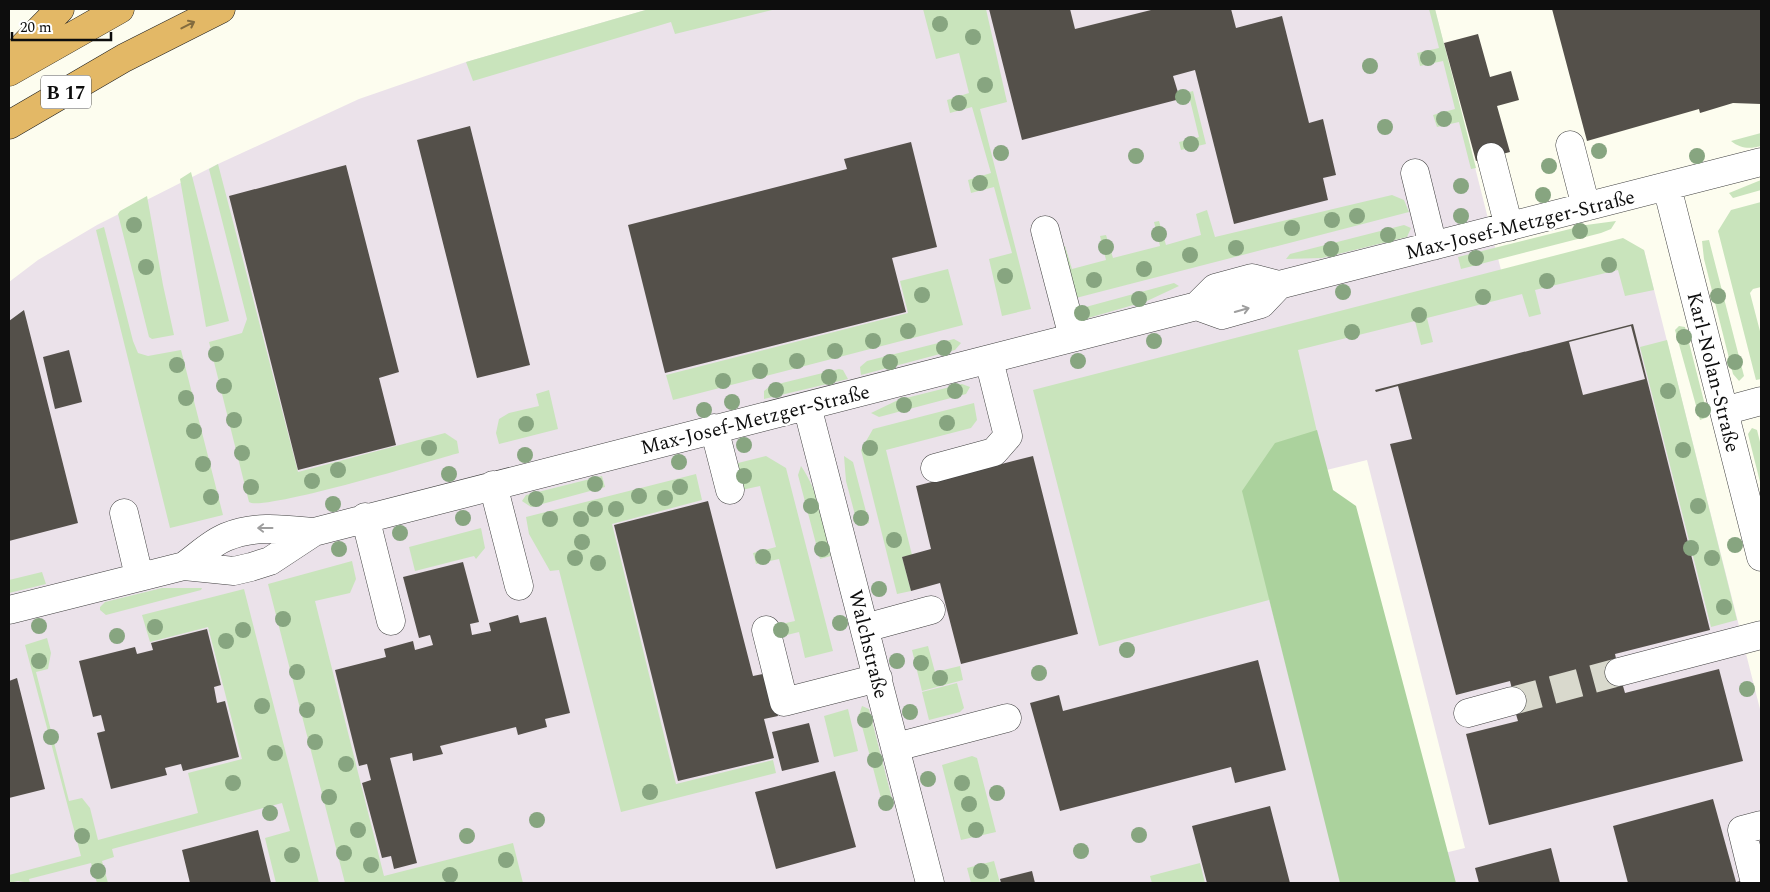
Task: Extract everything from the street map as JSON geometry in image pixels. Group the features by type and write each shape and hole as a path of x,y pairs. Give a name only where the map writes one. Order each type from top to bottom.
{"highway":[{"path":"9,62 60,9"},
{"name":"B 17","path":"9,126 124,58 221,9"},
{"name":"B 17","path":"9,72 118,10"}],"street":[{"path":"1570,145 1586,207"},
{"path":"1491,157 1508,227"},
{"name":"Max-Josef-Metzger-Straße","path":"9,610 184,566 234,572 270,562 314,532 365,517 1197,306 1222,315 1261,304 1279,285 1761,162"},
{"path":"1415,173 1433,246"},
{"name":"Karl-Nolan-Straße","path":"1667,187 1761,557"},
{"path":"1045,230 1073,337"},
{"path":"935,468 994,452 1008,436 989,360"},
{"path":"1724,410 1761,401"},
{"name":"Walchstraße","path":"808,406 930,883"},
{"path":"714,428 730,490"},
{"path":"493,485 518,586"},
{"path":"124,513 139,576"},
{"path":"365,517 391,621"},
{"name":"Max-Josef-Metzger-Straße","path":"184,566 225,537 261,527 314,532"},
{"path":"865,628 931,610"},
{"path":"766,630 784,702 878,678"},
{"path":"1619,672 1761,635"},
{"path":"1468,713 1512,701"},
{"path":"896,747 1007,718"},
{"path":"1755,883 1742,830 1761,825"}],"shaded area":[{"path":"649,9 1435,9 1501,270 1644,250 1761,713 1761,883 1435,883 1428,857 1465,848 1367,460 1242,491 1341,883 9,883 9,282 38,260 97,225 218,164 359,99 466,62"}],"green space":[{"path":"649,9 776,9 675,34 671,22 473,81 466,62"},
{"path":"923,9 986,9 1007,102 980,109 1031,309 1002,316 989,259 1012,253 994,187 971,193 968,180 991,173 972,107 950,113 947,100 969,93 959,53 936,59"},
{"path":"1429,9 1435,9 1476,168 1471,169 1459,122 1437,127 1433,115 1455,109 1443,61 1420,66 1417,53 1439,48"},
{"path":"1193,91 1206,144 1181,150 1179,142 1199,137 1190,100 1180,102 1179,95"},
{"path":"1761,133 1761,146 1746,148 1738,146 1731,141"},
{"path":"218,164 298,472 445,433 457,441 459,453 284,500 261,503 249,502 209,342 242,333 247,319 209,169"},
{"path":"191,172 229,321 206,327 180,179"},
{"path":"1761,180 1761,190 1733,198 1729,193"},
{"path":"1392,195 1404,200 1409,212 1072,299 1060,251 1065,246 1072,269 1106,260 1100,236 1106,235 1113,258 1160,246 1154,222 1159,221 1166,245 1201,235 1196,214 1207,210 1215,237"},
{"path":"147,196 174,335 152,339 149,337 118,214"},
{"path":"1761,202 1761,287 1753,289 1750,293 1761,335 1761,379 1756,380 1718,231 1731,210"},
{"path":"1616,221 1611,229 1601,233 1461,269 1458,257 1586,225"},
{"path":"1404,225 1411,228 1407,237 1322,258 1286,259 1290,254"},
{"path":"104,227 133,341 138,353 148,356 181,350 223,515 170,528 96,230"},
{"path":"1623,238 1644,250 1654,290 1625,296 1618,270 1535,290 1541,314 1529,317 1522,294 1427,318 1433,342 1421,345 1415,321 1298,350 1317,432 1269,600 1099,646 1033,390"},
{"path":"1709,240 1744,376 1739,381 1733,374 1704,259 1702,241"},
{"path":"948,269 963,325 673,400 666,375 908,313 900,281"},
{"path":"1174,283 1179,286 1147,301 1085,319 1078,313 1082,308"},
{"path":"1679,326 1685,327 1708,417 1700,420 1675,330"},
{"path":"954,339 961,343 955,350 861,375 860,367 867,361"},
{"path":"1667,340 1737,620 1711,627 1640,347"},
{"path":"839,369 843,370 848,379 764,399 764,391 770,386"},
{"path":"962,384 970,387 966,394 879,417 871,413 898,400"},
{"path":"549,390 558,429 499,444 496,433 499,419 509,413 539,406 536,394"},
{"path":"974,403 977,420 971,428 886,450 912,555 902,557 911,591 897,594 861,450 873,429"},
{"path":"1752,428 1757,430 1761,446 1761,486 1748,434"},
{"path":"1317,430 1333,490 1356,506 1456,883 1340,883 1242,491 1275,443"},
{"path":"766,456 786,468 833,651 805,658 799,632 775,638 772,626 795,621 779,559 756,564 753,553 776,547 760,486 737,491 730,465"},
{"path":"844,456 853,462 869,523 858,526 846,481"},
{"path":"801,466 817,498 831,556 820,559 798,475"},
{"path":"696,474 702,500 612,524 676,784 773,760 776,773 621,812 559,570 550,571 529,534 526,517"},
{"path":"602,476 605,487 531,507 522,501 526,495"},
{"path":"481,528 485,548 476,559 474,556 415,571 409,547"},
{"path":"352,561 356,579 350,593 315,601 384,876 513,843 523,883 345,883 268,584"},
{"path":"42,572 46,584 9,593 9,580"},
{"path":"162,588 202,588 201,590 106,615 100,610 100,607 105,602"},
{"path":"244,589 319,883 276,883 265,838 290,831 282,803 112,849 114,857 102,861 108,883 97,883 91,863 29,879 30,883 18,881 9,883 9,875 81,856 25,645 47,638 51,653 48,669 36,672 69,801 82,798 90,808 98,840 198,813 188,773 242,759 208,627 150,642 142,615"},
{"path":"928,646 935,672 960,666 963,680 922,691 912,650"},
{"path":"957,683 964,708 960,712 929,720 922,692"},
{"path":"862,706 869,709 892,799 882,802 859,715"},
{"path":"848,709 858,751 834,757 824,716"},
{"path":"972,756 977,758 996,832 961,840 942,765"},
{"path":"994,861 1000,883 971,883 967,868"},
{"path":"1200,863 1205,883 1152,883 1150,876"}],"building":[{"path":"989,9 1070,9 1075,29 1155,9 1231,9 1236,28 1282,16 1309,123 1323,119 1336,175 1323,178 1328,200 1234,224 1195,70 1173,76 1180,99 1022,140"},
{"path":"1552,9 1761,9 1761,104 1733,103 1700,113 1699,109 1587,141"},
{"path":"1478,34 1490,77 1511,71 1519,100 1497,106 1510,152 1476,161 1444,43"},
{"path":"470,126 530,365 477,378 417,140"},
{"path":"911,142 937,247 892,258 906,312 665,373 628,225 847,169 844,159"},
{"path":"346,165 399,372 379,378 396,445 298,470 229,196"},
{"path":"24,310 78,523 9,541 9,321"},
{"path":"1633,324 1710,630 1615,654 1619,672 1625,693 1719,669 1743,761 1489,825 1466,734 1518,721 1512,701 1513,693 1510,681 1456,695 1390,444 1412,439 1398,386 1376,392 1375,390","holes":["1631,326 1645,379 1583,395 1569,342"]},
{"path":"69,350 82,402 55,409 43,357"},
{"path":"1033,456 1078,634 961,664 940,583 911,591 902,557 931,549 916,486"},
{"path":"708,501 753,676 768,673 778,716 764,719 774,758 678,781 614,525"},
{"path":"463,562 479,622 470,624 472,635 491,631 489,623 518,615 520,623 546,617 570,713 545,719 547,727 518,735 516,727 440,746 443,754 413,761 412,753 390,758 417,863 394,869 391,856 382,858 362,783 371,780 367,764 359,766 335,670 386,657 384,649 413,641 415,650 433,645 430,635 419,638 403,577"},
{"path":"207,629 221,685 214,687 217,703 225,701 239,757 183,771 181,764 165,768 167,775 111,789 97,733 105,731 101,715 93,717 79,661 135,647 137,654 153,650 151,643"},
{"path":"1258,660 1286,770 1235,783 1231,767 1060,811 1030,703 1059,695 1063,711"},
{"path":"17,678 45,789 9,798 9,681"},
{"path":"809,723 819,762 782,771 772,732"},
{"path":"835,771 856,847 776,869 755,792"},
{"path":"1713,799 1736,882 1744,880 1745,883 1628,883 1613,826"},
{"path":"1270,806 1290,883 1207,883 1192,826"},
{"path":"258,830 271,883 190,883 182,850"},
{"path":"1551,848 1560,883 1479,883 1475,868"},
{"path":"1032,871 1035,883 1001,883 1000,879"}],"tunnel":[{"path":"1512,701 1619,672"}]}
